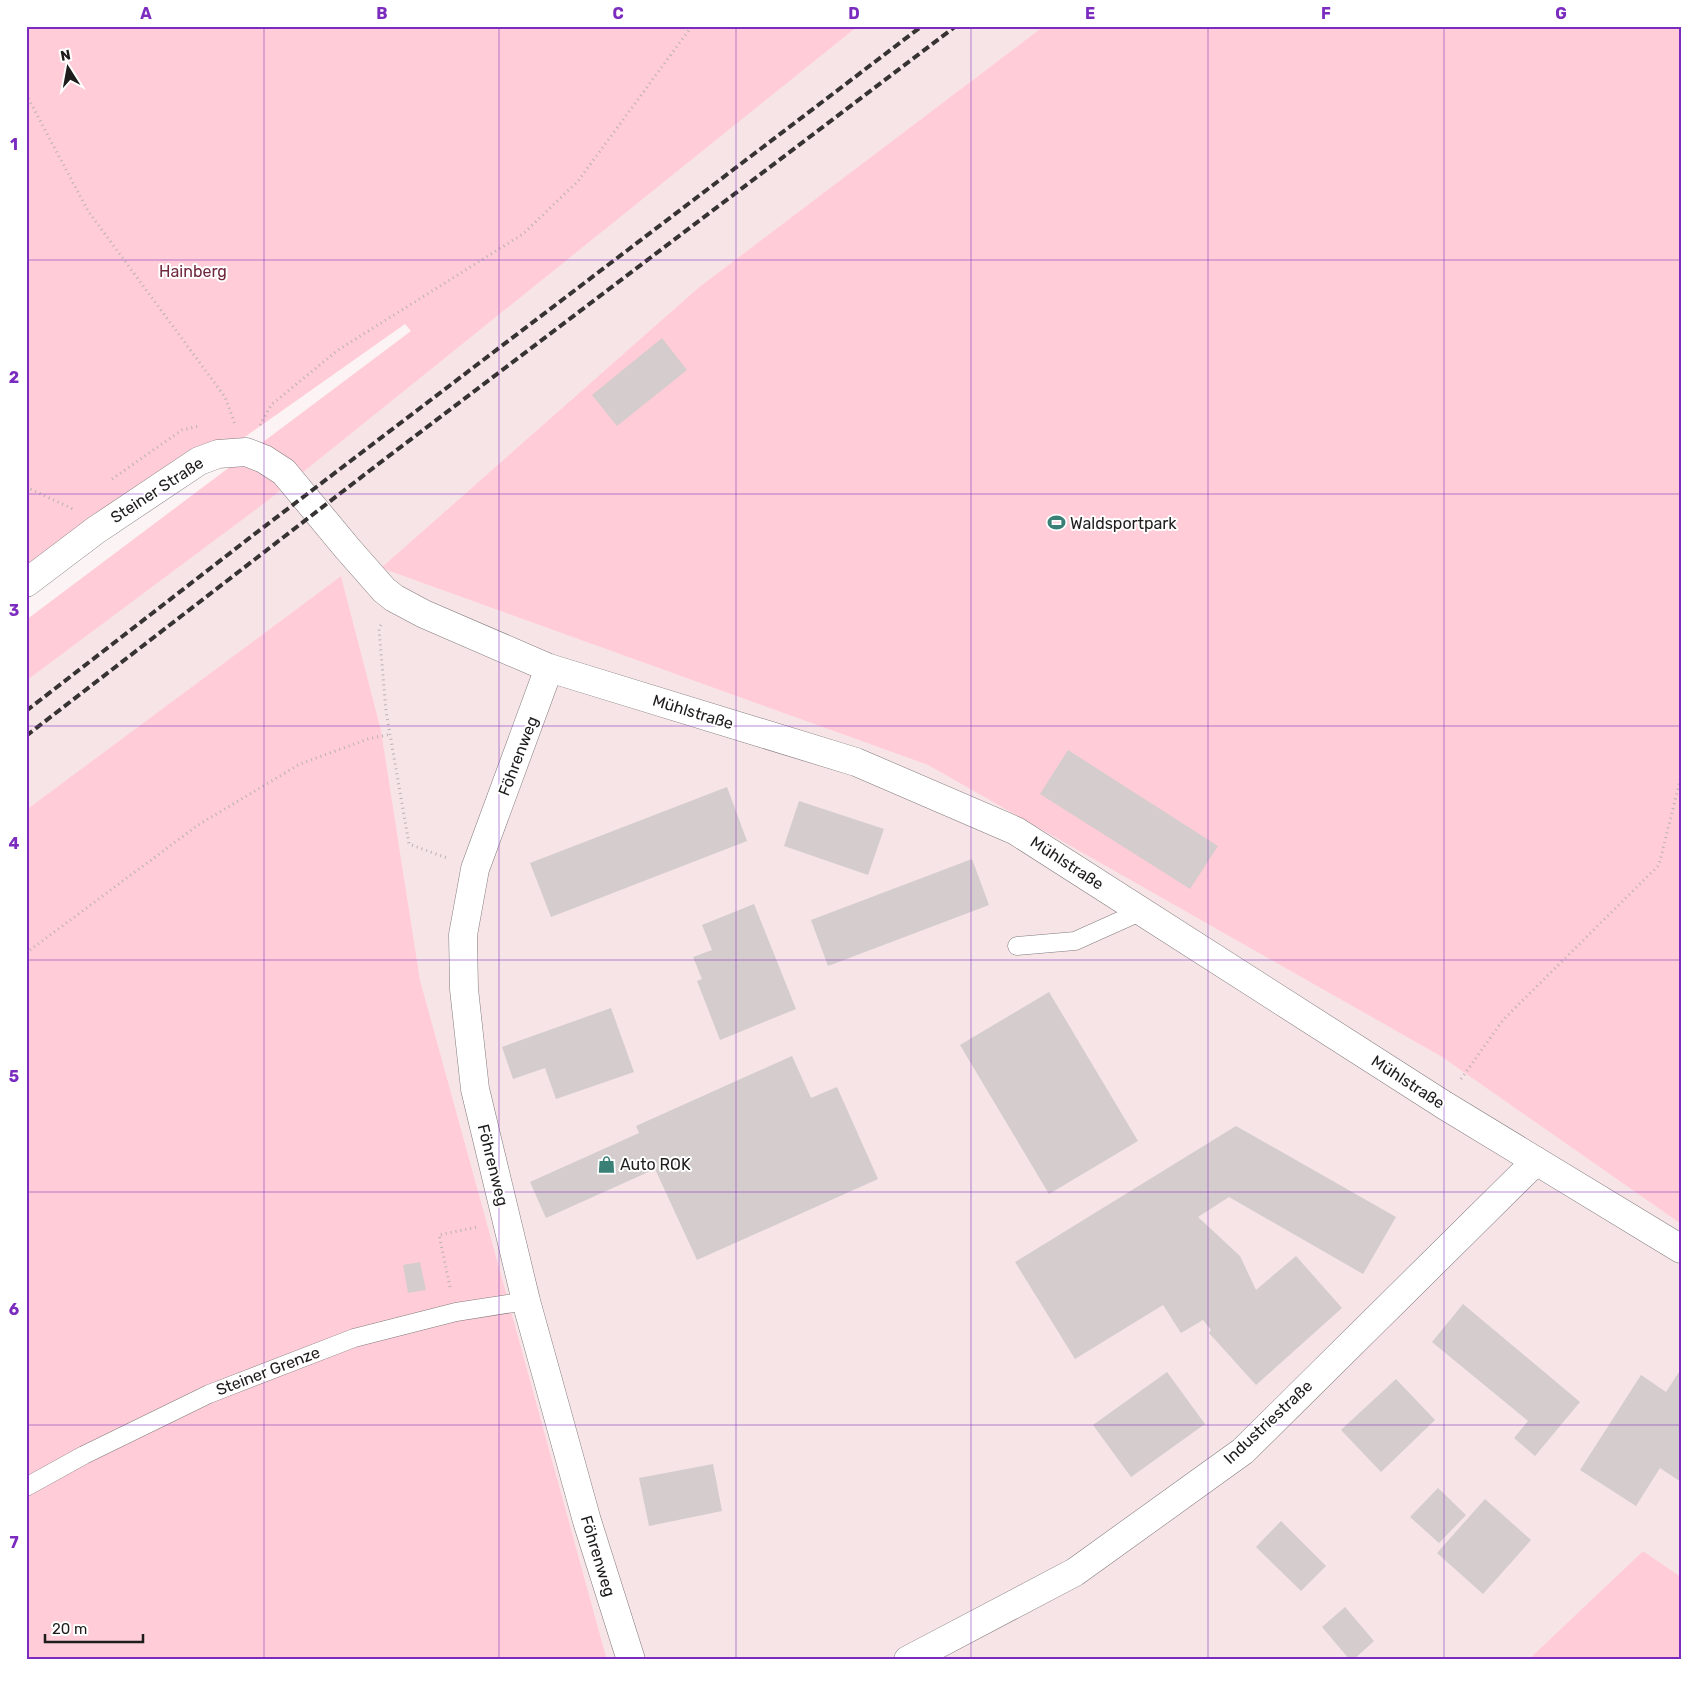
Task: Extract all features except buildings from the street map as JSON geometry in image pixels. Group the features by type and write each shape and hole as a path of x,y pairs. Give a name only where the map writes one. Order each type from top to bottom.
{"street":[{"name":"Steiner Straße","path":"26,584 96,530 199,461 218,454 246,452 264,458 284,472 347,548 384,590 394,598"},
{"name":"Mühlstraße","path":"394,598 424,614 549,668 856,762 1016,831 1444,1105 1681,1249"},
{"name":"Föhrenweg","path":"549,668 475,869 463,935 464,989 475,1089 526,1301 587,1521 631,1660"},
{"name":"Industriestraße","path":"908,1660 1075,1572 1243,1450 1536,1161"}],"lane":[{"path":"1017,946 1075,940 1142,912"},
{"name":"Steiner Grenze","path":"26,1487 84,1455 209,1394 354,1338 456,1312 526,1301"}],"path":[{"path":"246,452 271,404 338,350 523,234 578,181 692,26"},
{"path":"26,94 88,211 225,397 246,452"},
{"path":"26,487 72,508 96,530"},
{"path":"394,598 379,629 386,711 409,844 475,869"},
{"path":"26,954 198,825 300,764 368,738 390,734"},
{"path":"1444,1105 1502,1020 1659,865 1681,776"},
{"path":"456,1312 439,1235 507,1220"}],"shaded area":[{"path":"858,26 1044,26 698,288 381,568 928,765 1442,1057 1681,1224 1681,1577 1643,1551 1528,1660 607,1660 420,980 381,730 341,576 26,810 26,681 266,502"}],"green space":[{"name":"Hainberg","path":"26,26 858,26 266,502 26,681 26,620 411,331 405,324 76,556 26,595"},
{"name":"Waldsportpark","path":"1044,26 1681,26 1681,1224 1442,1057 928,765 381,568 698,288"},
{"path":"341,576 381,730 420,980 607,1660 26,1660 26,810"},
{"path":"1643,1551 1681,1577 1681,1660 1528,1660"}],"railway":[{"path":"26,711 252,536 922,26"},
{"path":"26,736 377,465 956,26"}],"place":[{"name":"Waldsportpark","path":"1056,523"},
{"name":"Auto ROK","path":"606,1164"}]}
